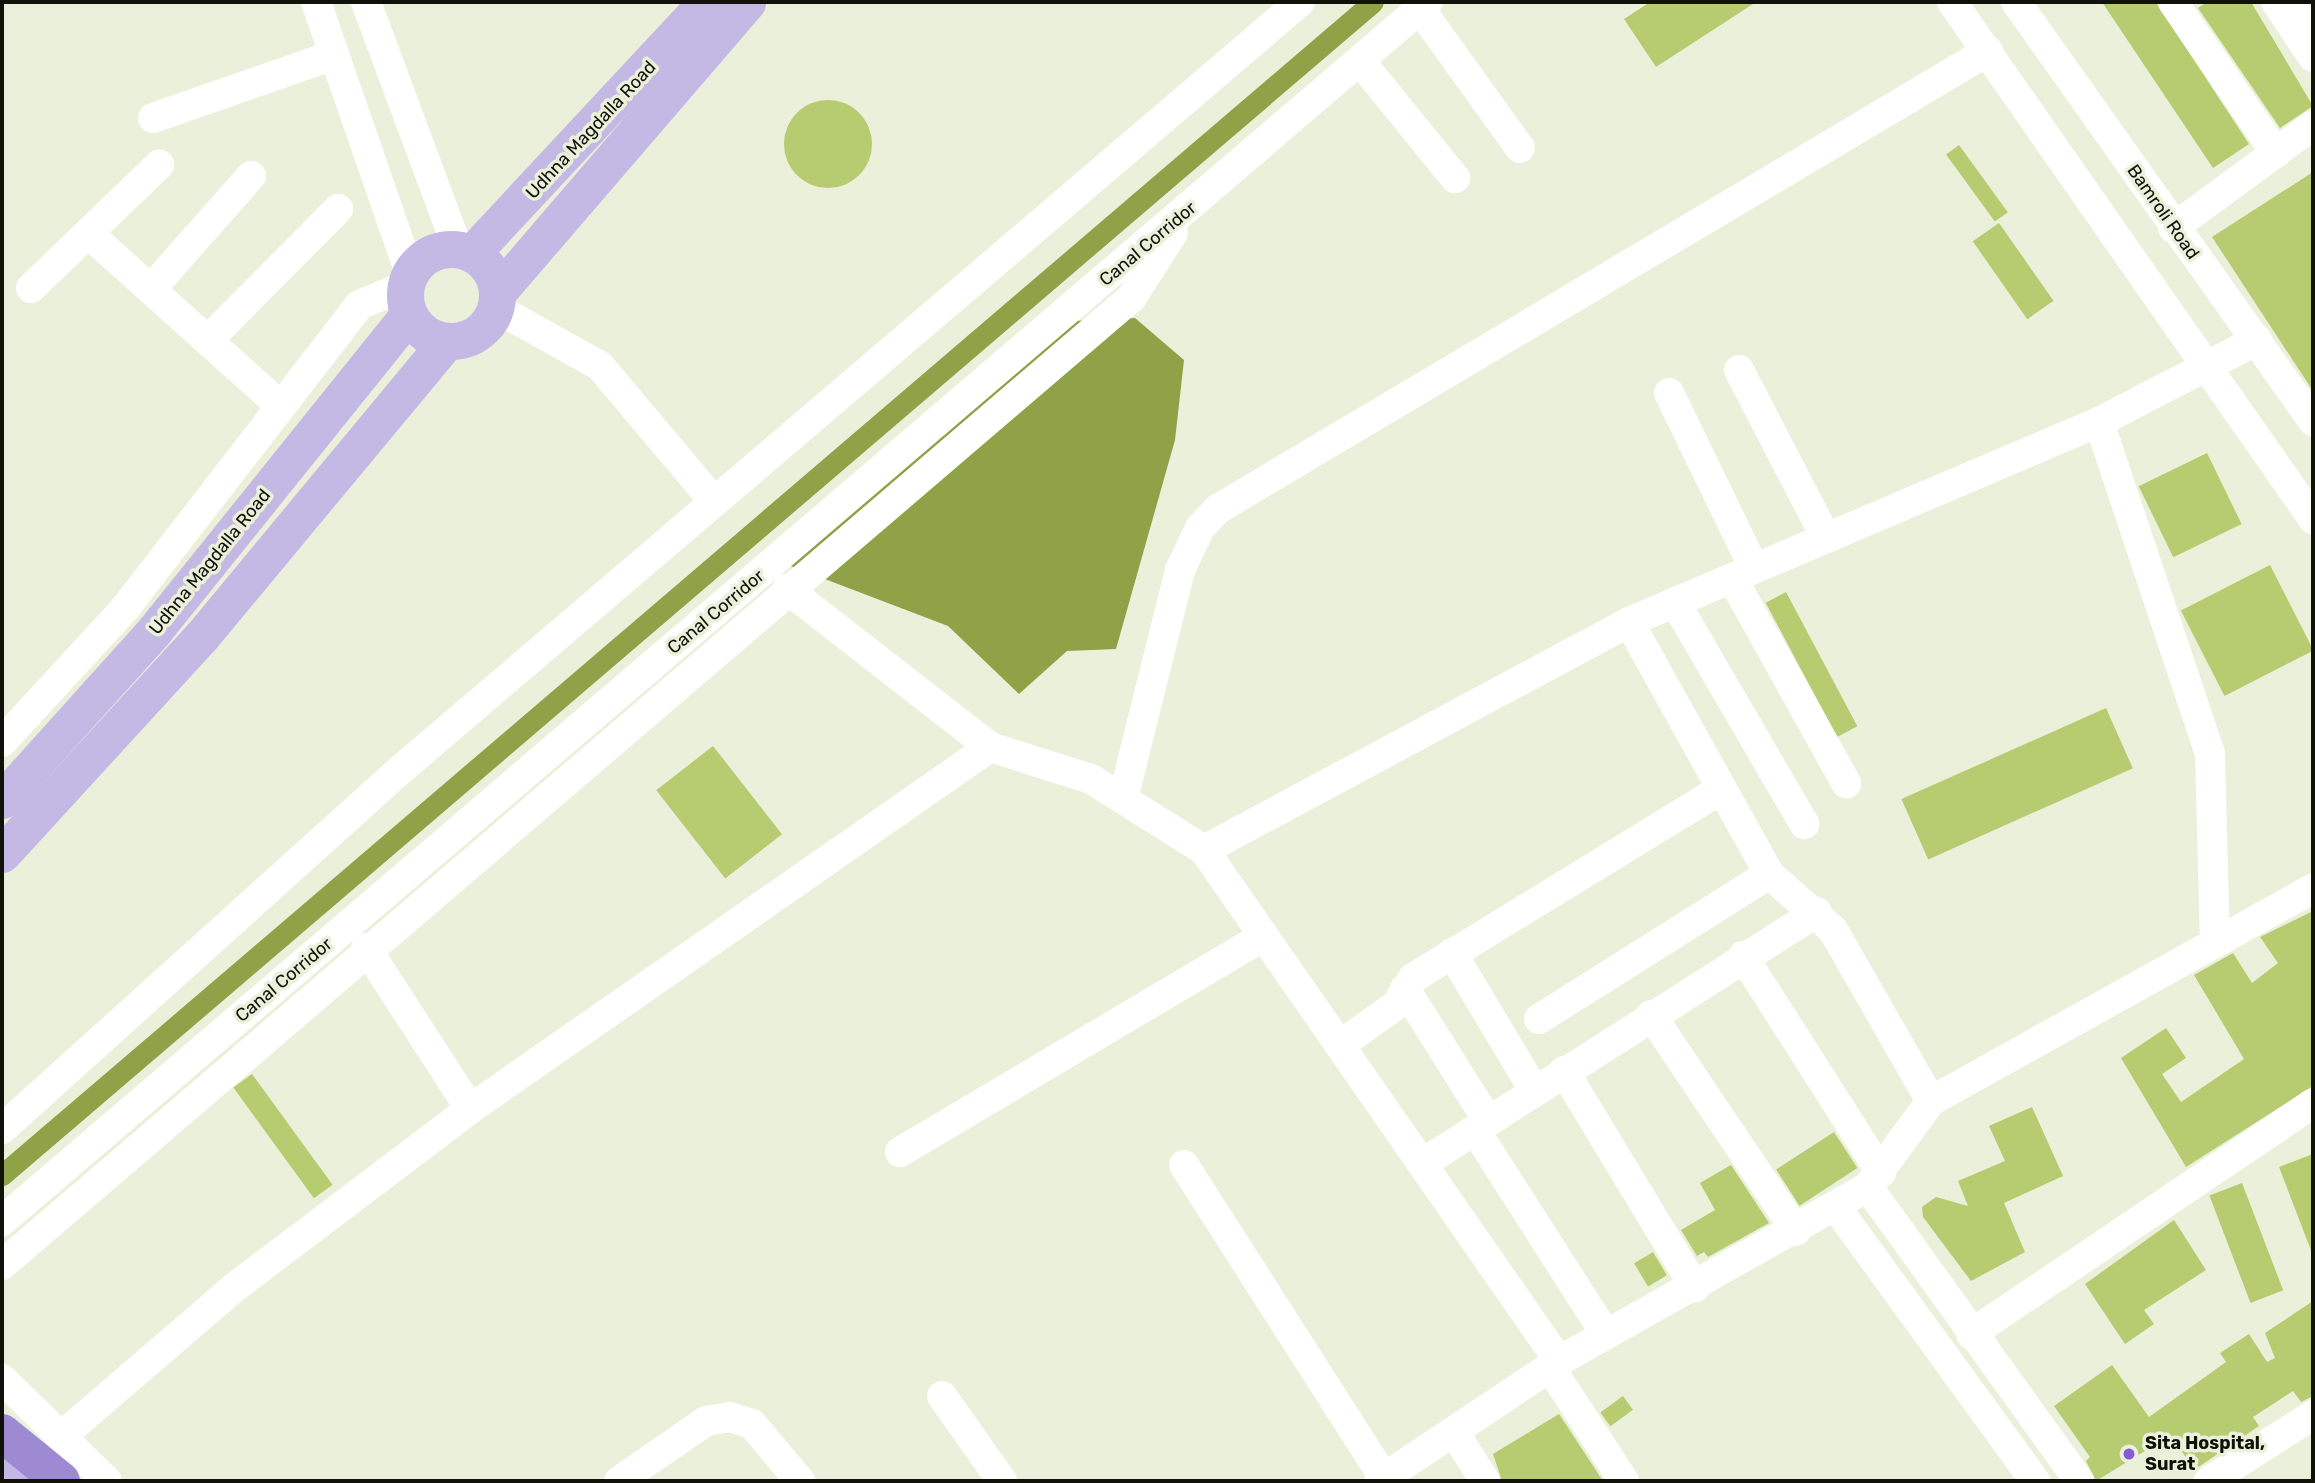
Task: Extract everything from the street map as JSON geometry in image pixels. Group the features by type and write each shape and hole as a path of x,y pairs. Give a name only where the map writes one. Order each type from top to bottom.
{"highway":[{"path":"2,1433 46,1466"}],"main road":[{"name":"Udhna Magdalla Road","path":"2,800 155,631 408,291 430,253 465,251 706,2"},
{"path":"2,854 201,637 446,342 477,334 497,300 747,2"},
{"path":"465,251 485,263 497,300"},
{"path":"408,291 424,333 446,342"},
{"path":"2,1472 46,1466"}],"street":[{"path":"2,742 126,607 359,305 408,291 316,2"},
{"path":"366,2 465,251"},
{"path":"2,1129 713,500 1300,2"},
{"path":"1952,2 2313,519"},
{"name":"Bamroli Road","path":"2016,2 2173,228 2257,340 2313,421"},
{"path":"2173,2 2276,153"},
{"path":"2276,2 2313,57"},
{"path":"2305,2 2313,15"},
{"path":"1424,5 1520,148"},
{"name":"Canal Corridor","path":"2,1220 1183,214 1424,5"},
{"path":"1123,799 1180,570 1200,528 1218,509 1988,51"},
{"path":"153,118 334,55"},
{"path":"1360,61 1455,178"},
{"path":"2173,228 2313,125"},
{"path":"31,288 159,164"},
{"path":"151,289 251,176"},
{"path":"210,338 338,209"},
{"path":"2,1265 366,947 1132,297 1183,214"},
{"path":"89,234 210,338 281,406"},
{"path":"497,300 600,366 713,500"},
{"path":"1204,850 1629,621 2099,422 2257,340"},
{"path":"1739,370 1826,538"},
{"path":"1669,394 1743,573 1846,783"},
{"path":"2099,422 2210,752 2215,938"},
{"path":"787,589 990,747 1091,779 1204,850 1423,1163 1555,1365 1623,1481"},
{"path":"1675,602 1804,824"},
{"path":"1629,621 1769,874 1817,912 1931,1101"},
{"path":"46,1466 235,1287 470,1109 990,747"},
{"path":"1340,1045 1396,1005 1405,989 1452,953 1721,789"},
{"path":"1539,1019 1769,874"},
{"path":"1184,1165 1393,1477 1454,1432 1555,1365 1796,1231 1875,1180 1931,1101 2215,938 2313,888"},
{"path":"1423,1163 1743,956 1817,912"},
{"path":"900,1152 1264,936"},
{"path":"366,947 470,1109"},
{"path":"1452,953 1534,1090"},
{"path":"1743,956 1875,1180 1971,1334 2079,1481"},
{"path":"1405,989 1606,1335"},
{"path":"1651,1015 1796,1231"},
{"path":"1564,1071 1695,1287"},
{"path":"1971,1334 2313,1102"},
{"path":"1836,1207 2035,1481"},
{"path":"2,1379 46,1466 107,1481"},
{"path":"942,1396 1002,1481"},
{"path":"2209,1481 2313,1415"},
{"path":"619,1481 706,1421 730,1417 752,1424 800,1481"},
{"path":"1454,1432 1485,1481"}],"shaded area":[{"path":"1135,318 1184,360 1175,440 1116,649 1067,651 1019,694 948,626 775,560 1073,321"}],"building":[{"path":"1650,2 1756,2 1656,67 1624,19"},
{"path":"2102,2 2156,2 2249,144 2213,168"},
{"path":"2207,2 2251,2 2313,106 2280,128 2198,8"},
{"path":"828,100 845,103 859,113 869,127 872,144 869,161 859,175 845,185 828,188 811,185 797,175 787,161 784,144 787,127 797,113 811,103"},
{"path":"1959,145 2008,212 1995,222 1946,154"},
{"path":"2313,172 2313,391 2212,237"},
{"path":"1999,223 2053,301 2027,319 1973,241"},
{"path":"2207,453 2242,524 2173,557 2139,486"},
{"path":"2270,565 2313,651 2224,696 2181,610"},
{"path":"1786,592 1857,726 1837,737 1766,603"},
{"path":"2106,708 2133,768 1928,859 1901,799"},
{"path":"713,746 782,834 725,879 656,790"},
{"path":"2313,911 2313,1086 2186,1167 2121,1058 2166,1028 2186,1058 2162,1074 2181,1102 2244,1059 2194,975 2233,953 2252,983 2278,963 2260,937"},
{"path":"252,1074 333,1185 314,1198 233,1088"},
{"path":"2032,1107 2063,1176 2004,1203 2025,1252 1971,1281 1923,1217 1922,1207 1936,1197 1968,1206 1958,1181 2005,1161 1989,1126"},
{"path":"1834,1132 1857,1168 1800,1206 1776,1170"},
{"path":"2313,1154 2313,1252 2312,1253 2279,1167"},
{"path":"1731,1165 1769,1223 1708,1257 1704,1252 1697,1256 1681,1230 1715,1210 1700,1183"},
{"path":"2242,1183 2283,1290 2251,1303 2209,1196"},
{"path":"2174,1220 2206,1270 2144,1310 2154,1324 2125,1344 2085,1284"},
{"path":"1653,1252 1667,1275 1648,1286 1634,1263"},
{"path":"2313,1301 2313,1396 2301,1402 2293,1391 2253,1417 2259,1426 2194,1470 2171,1435 2096,1481 2086,1461 2090,1457 2054,1406 2112,1365 2149,1417 2226,1362 2220,1353 2249,1334 2267,1362 2275,1358 2265,1333"},
{"path":"1623,1396 1633,1410 1610,1426 1600,1412"},
{"path":"1559,1414 1603,1481 1502,1481 1493,1454"}],"waterway":[{"path":"2,1175 1373,2"}],"place":[{"name":"Sita Hospital, Surat","path":"2129,1454"}]}
